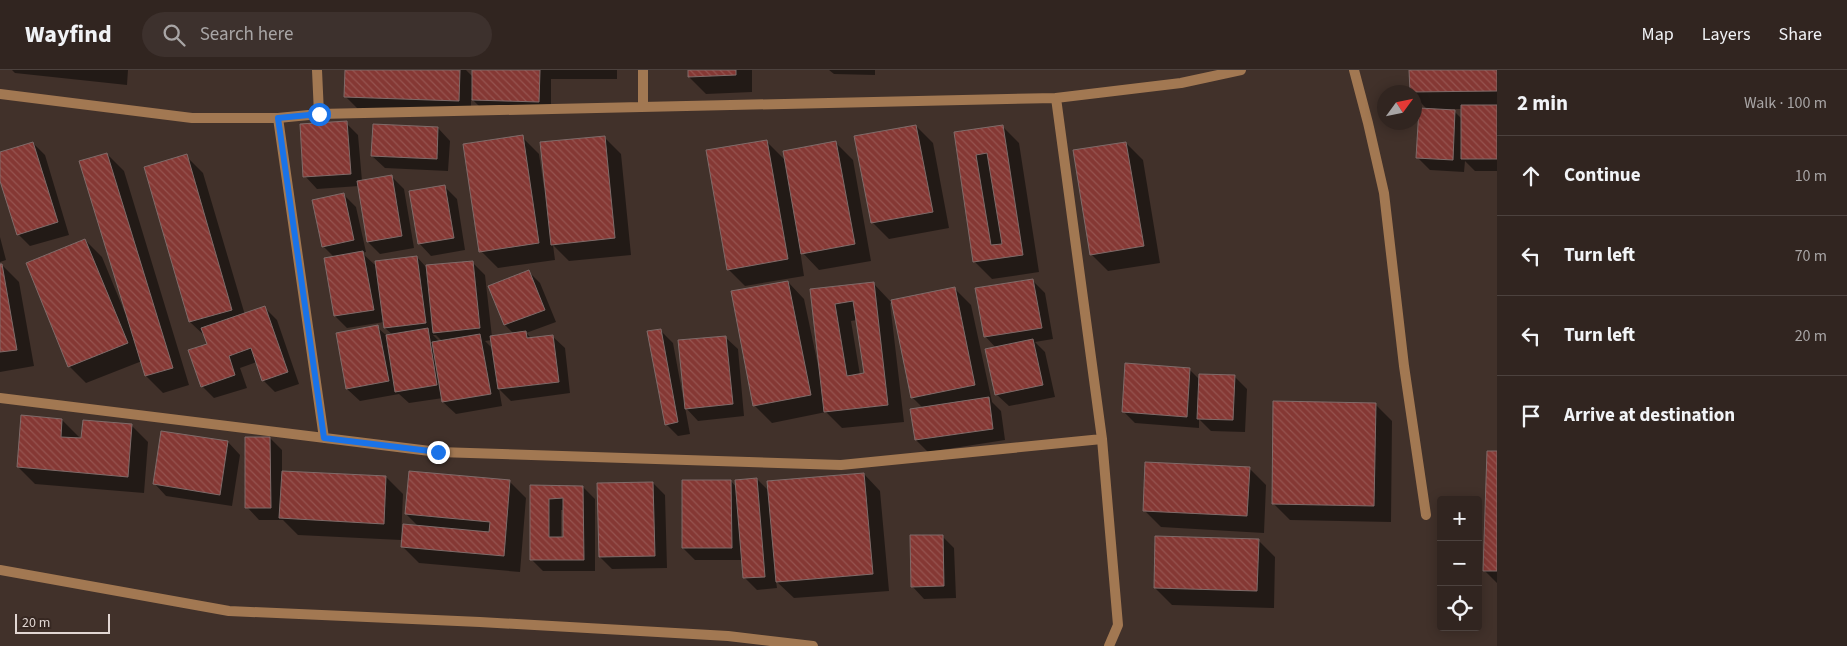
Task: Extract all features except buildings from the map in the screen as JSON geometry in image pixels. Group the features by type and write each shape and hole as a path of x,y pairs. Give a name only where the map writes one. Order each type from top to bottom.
{"street":[{"path":"317,70 319,114"},
{"path":"643,70 643,107"},
{"path":"0,94 192,118 278,118 319,114 1056,98 1181,83 1241,70"},
{"path":"1354,70 1384,193 1404,366 1426,515"},
{"path":"1056,98 1102,439 1118,626 1109,646"},
{"path":"278,118 324,438"},
{"path":"0,398 438,452 841,465 1102,439"},
{"path":"0,570 229,611 480,622 718,636 813,646"}],"route":[{"path":"319,114 278,118 324,438 438,452"}]}
